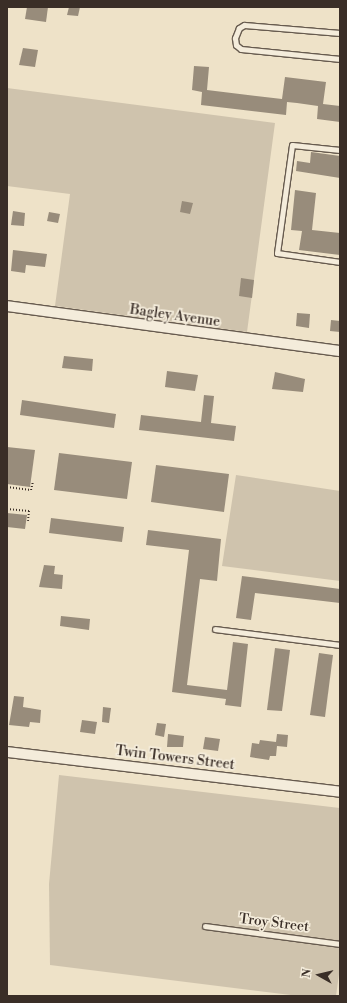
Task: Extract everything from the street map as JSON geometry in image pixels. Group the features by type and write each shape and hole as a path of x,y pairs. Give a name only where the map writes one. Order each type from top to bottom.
{"street":[{"name":"Bagley Avenue","path":"7,306 340,351"},
{"name":"Twin Towers Street","path":"7,752 340,792"}],"lane":[{"path":"340,33 244,25 239,28 235,38 236,45 241,49 340,59"},
{"path":"340,150 292,145 277,253 340,262"},
{"path":"215,629 340,645"},
{"name":"Troy Street","path":"205,926 340,944"}],"path":[{"path":"7,487 31,490 32,481"},
{"path":"7,509 29,511 28,521"}],"shaded area":[{"path":"7,88 275,123 247,332 55,306 70,194 7,186"},
{"path":"236,475 340,491 340,581 222,566"},
{"path":"59,775 340,808 340,967 336,996 299,996 50,965 49,884"}],"building":[{"path":"27,7 48,7 46,22 25,19"},
{"path":"69,7 80,7 78,16 67,15"},
{"path":"23,48 38,50 35,67 19,65"},
{"path":"194,66 209,67 207,90 282,99 285,77 326,82 323,104 340,106 340,122 317,119 318,106 297,103 287,102 286,115 201,105 202,92 192,90"},
{"path":"311,152 340,156 340,178 296,171 297,161 310,163"},
{"path":"295,190 316,193 312,230 340,233 340,255 299,250 302,231 291,230"},
{"path":"182,201 193,203 190,214 180,212"},
{"path":"13,211 25,213 24,226 11,225"},
{"path":"49,212 60,214 58,223 47,221"},
{"path":"13,250 47,254 45,267 26,265 25,273 11,271"},
{"path":"241,278 254,280 252,298 239,296"},
{"path":"297,313 310,314 309,328 296,326"},
{"path":"331,320 340,321 340,332 330,331"},
{"path":"64,356 93,359 92,371 62,368"},
{"path":"167,371 198,375 195,391 165,387"},
{"path":"275,372 305,379 303,392 272,389"},
{"path":"204,395 214,396 211,423 236,426 234,441 139,430 141,415 201,422"},
{"path":"22,400 116,414 114,428 20,415"},
{"path":"7,447 35,450 30,487 7,484"},
{"path":"59,453 132,462 127,499 54,490"},
{"path":"156,465 229,474 224,512 151,502"},
{"path":"7,513 27,515 25,529 7,527"},
{"path":"51,518 124,527 122,542 49,533"},
{"path":"148,530 221,539 217,581 200,579 187,685 227,690 233,642 248,644 241,707 225,705 226,699 172,692 189,550 146,545"},
{"path":"44,565 55,566 54,574 63,575 62,589 39,587"},
{"path":"242,576 340,589 340,603 255,593 251,620 236,618"},
{"path":"61,616 90,619 89,630 60,626"},
{"path":"275,648 290,650 282,711 267,710"},
{"path":"319,653 333,655 325,717 310,715"},
{"path":"14,696 24,697 23,707 41,710 40,723 30,722 29,727 9,725"},
{"path":"103,707 111,708 109,723 102,722"},
{"path":"82,720 97,722 95,734 80,732"},
{"path":"157,723 166,724 164,737 155,735"},
{"path":"168,734 184,736 183,747 167,747"},
{"path":"277,734 288,735 287,747 277,746 276,756 270,756 269,760 250,757 252,743 259,744 260,740 276,742"},
{"path":"205,737 220,739 218,751 203,749"}]}
